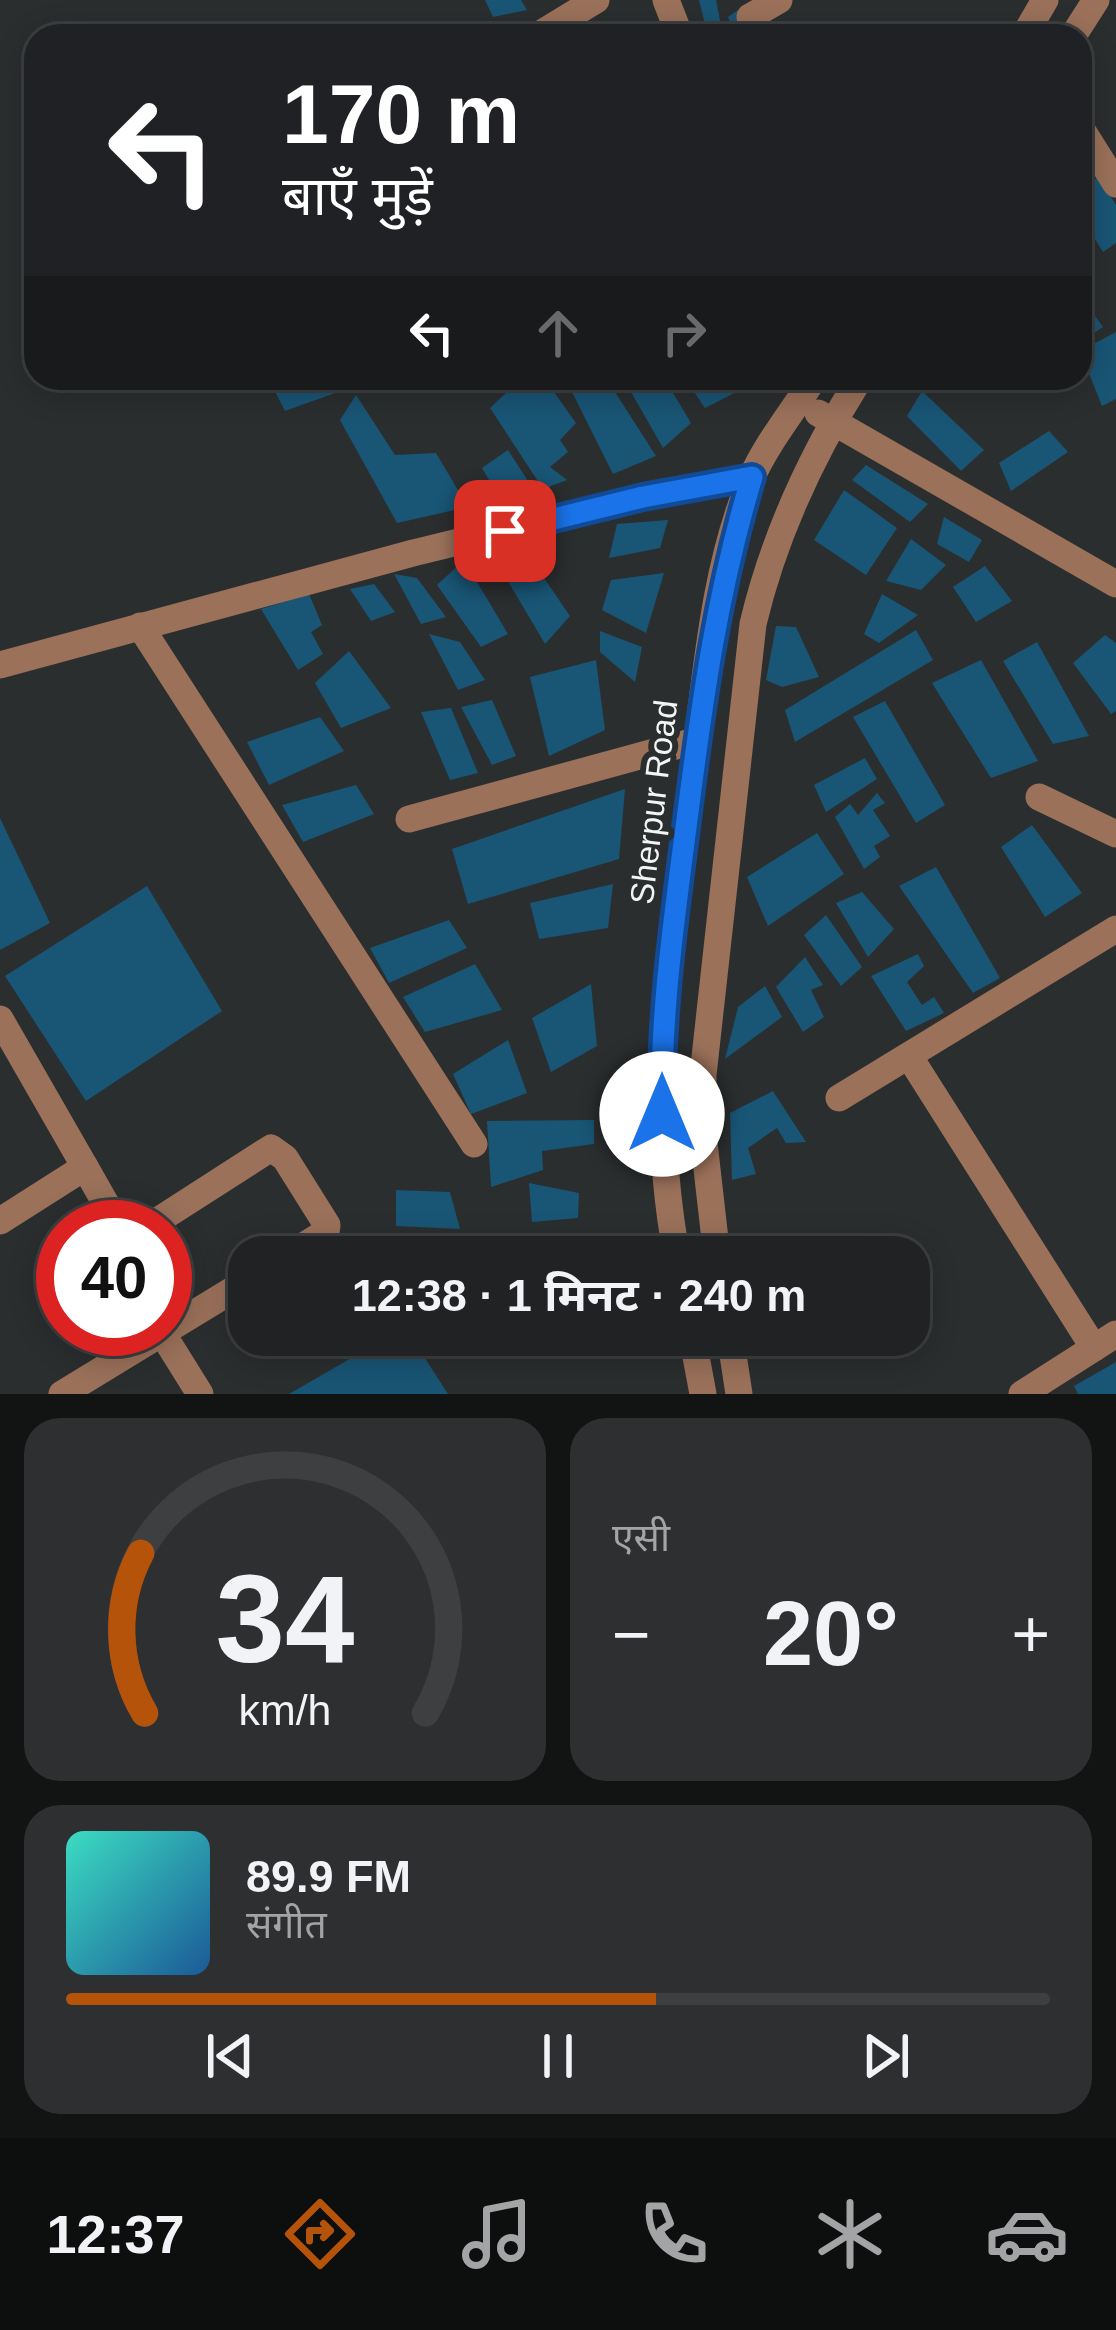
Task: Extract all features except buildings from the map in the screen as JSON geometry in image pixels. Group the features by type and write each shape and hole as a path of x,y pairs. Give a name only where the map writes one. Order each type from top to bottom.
{"street":[{"path":"557,24 596,0"},
{"path":"750,17 779,0"},
{"path":"1092,146 1116,184"},
{"name":"Sherpur Road","path":"674,1236 663,1157 664,1000 698,740 726,564 752,477 806,390"},
{"path":"813,390 843,395 1116,584"},
{"path":"715,1236 703,1134 703,1075 753,624 767,566 788,510 843,395"},
{"path":"0,665 412,553 643,497 752,477"},
{"path":"140,626 474,1144"},
{"path":"409,820 698,740"},
{"path":"1039,797 1116,834"},
{"path":"839,1098 1116,929"},
{"path":"0,1019 104,1200"},
{"path":"909,1056 1105,1341 1022,1394"},
{"path":"190,1200 271,1148 285,1158 327,1225 320,1236"},
{"path":"0,1221 85,1167"},
{"path":"192,1314 228,1293"},
{"path":"62,1394 124,1356"},
{"path":"176,1356 200,1394"},
{"path":"696,1356 703,1394"},
{"path":"733,1356 739,1394"}],"route":[{"path":"505,531 643,497 752,477 726,564 709,655 664,1000 662,1114"}]}
